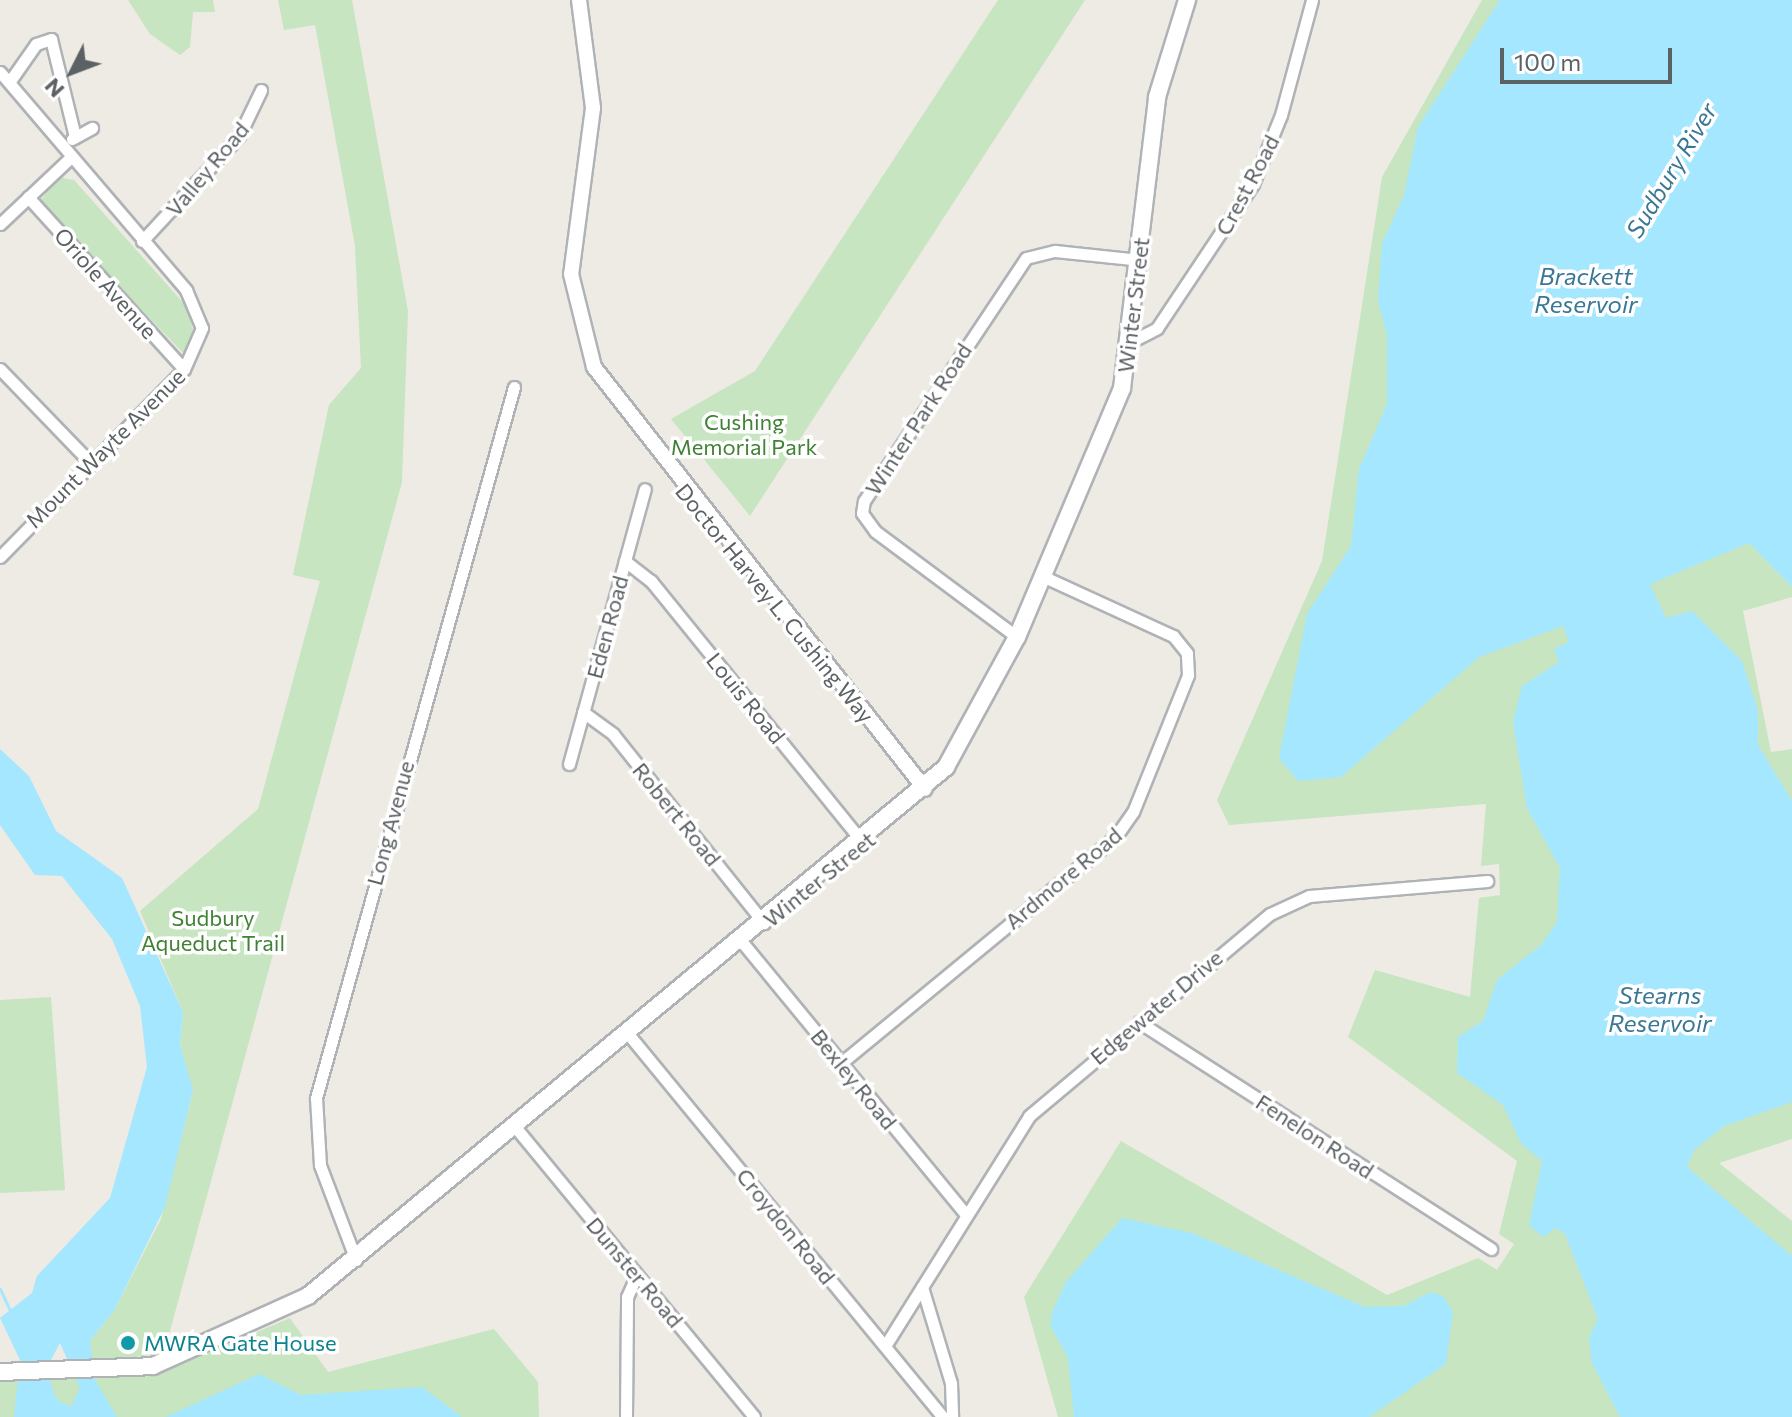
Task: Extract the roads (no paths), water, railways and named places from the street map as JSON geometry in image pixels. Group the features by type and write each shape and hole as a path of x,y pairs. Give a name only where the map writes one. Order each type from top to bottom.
{"main road":[{"name":"Winter Street","path":"1,1372 108,1372 173,1360 268,1319 356,1260 862,843 925,789 964,744 1017,637 1107,434 1132,341 1157,97 1187,0"}],"street":[{"name":"Doctor Harvey L. Cushing Way","path":"579,0 593,108 571,274 594,367 925,789"},
{"name":"Crest Road","path":"1132,341 1157,328 1249,191 1281,115 1312,0"},
{"path":"10,81 36,44 51,39 76,116 70,140"},
{"name":"Mount Wayte Avenue","path":"0,72 70,140 71,157 201,317 197,350 184,369 88,460 0,557"},
{"name":"Valley Road","path":"142,241 232,146 261,90"},
{"path":"70,140 92,128"},
{"path":"0,224 71,157"},
{"name":"Oriole Avenue","path":"28,197 184,369"},
{"name":"Winter Park Road","path":"1017,637 875,531 862,507 1026,258 1055,251 1140,260"},
{"path":"0,369 88,460"},
{"path":"0,389 11,379"},
{"name":"Long Avenue","path":"356,1260 320,1165 316,1098 514,387"},
{"name":"Eden Road","path":"569,764 645,489"},
{"name":"Louis Road","path":"625,561 651,581 862,843"},
{"name":"Ardmore Road","path":"841,1063 1116,836 1133,812 1188,675 1187,653 1173,636 1044,577"},
{"name":"Robert Road","path":"583,712 613,734 764,923"},
{"name":"Edgewater Drive","path":"885,1346 1029,1116 1139,1022 1288,903 1487,881"},
{"name":"Bexley Road","path":"742,942 966,1215"},
{"name":"Fenelon Road","path":"1139,1022 1491,1249"},
{"name":"Croydon Road","path":"629,1035 943,1417"},
{"name":"Dunster Road","path":"516,1128 754,1417"},
{"path":"626,1417 626,1307 637,1275"},
{"path":"922,1287 951,1383 952,1417"}],"water":[{"path":"1500,0 1792,0 1792,587 1749,543 1650,584 1666,618 1692,611 1742,661 1758,711 1758,745 1792,801 1792,1102 1724,1126 1694,1150 1687,1167 1792,1256 1792,1417 1620,1417 1592,1363 1589,1338 1598,1319 1565,1234 1556,1228 1543,1237 1529,1225 1542,1161 1521,1143 1503,1105 1457,1073 1458,1037 1483,1021 1497,980 1542,944 1557,922 1560,868 1527,808 1513,722 1522,686 1559,662 1554,649 1569,642 1563,626 1479,657 1341,777 1298,781 1279,758 1307,614 1351,546 1359,469 1387,404 1387,335 1378,300 1382,244 1404,195 1418,127"},
{"path":"0,749 29,776 56,831 122,878 183,1012 180,1045 193,1090 165,1207 114,1311 90,1341 95,1380 117,1417 14,1417 20,1360 0,1318 32,1293 37,1276 110,1198 147,1067 140,1006 112,939 62,876 35,875 0,825","holes":["60,1343 80,1388 71,1407 56,1399 46,1369"]},
{"path":"1122,1218 1192,1233 1365,1307 1404,1306 1430,1292 1443,1296 1453,1312 1446,1364 1369,1417 1074,1417 1068,1358 1050,1325 1053,1310 1066,1282"},
{"path":"259,1374 301,1395 422,1387 462,1417 166,1417"}],"waterway":[{"path":"0,1289 10,1310"}],"place":[{"name":"MWRA Gate House","path":"128,1343"}],"water label":[{"name":"Sudbury River","path":"1671,170"},
{"name":"Brackett Reservoir","path":"1586,290"},
{"name":"Stearns Reservoir","path":"1660,1009"}],"park label":[{"name":"Cushing Memorial Park","path":"744,434"},
{"name":"Sudbury Aqueduct Trail","path":"213,930"}]}
